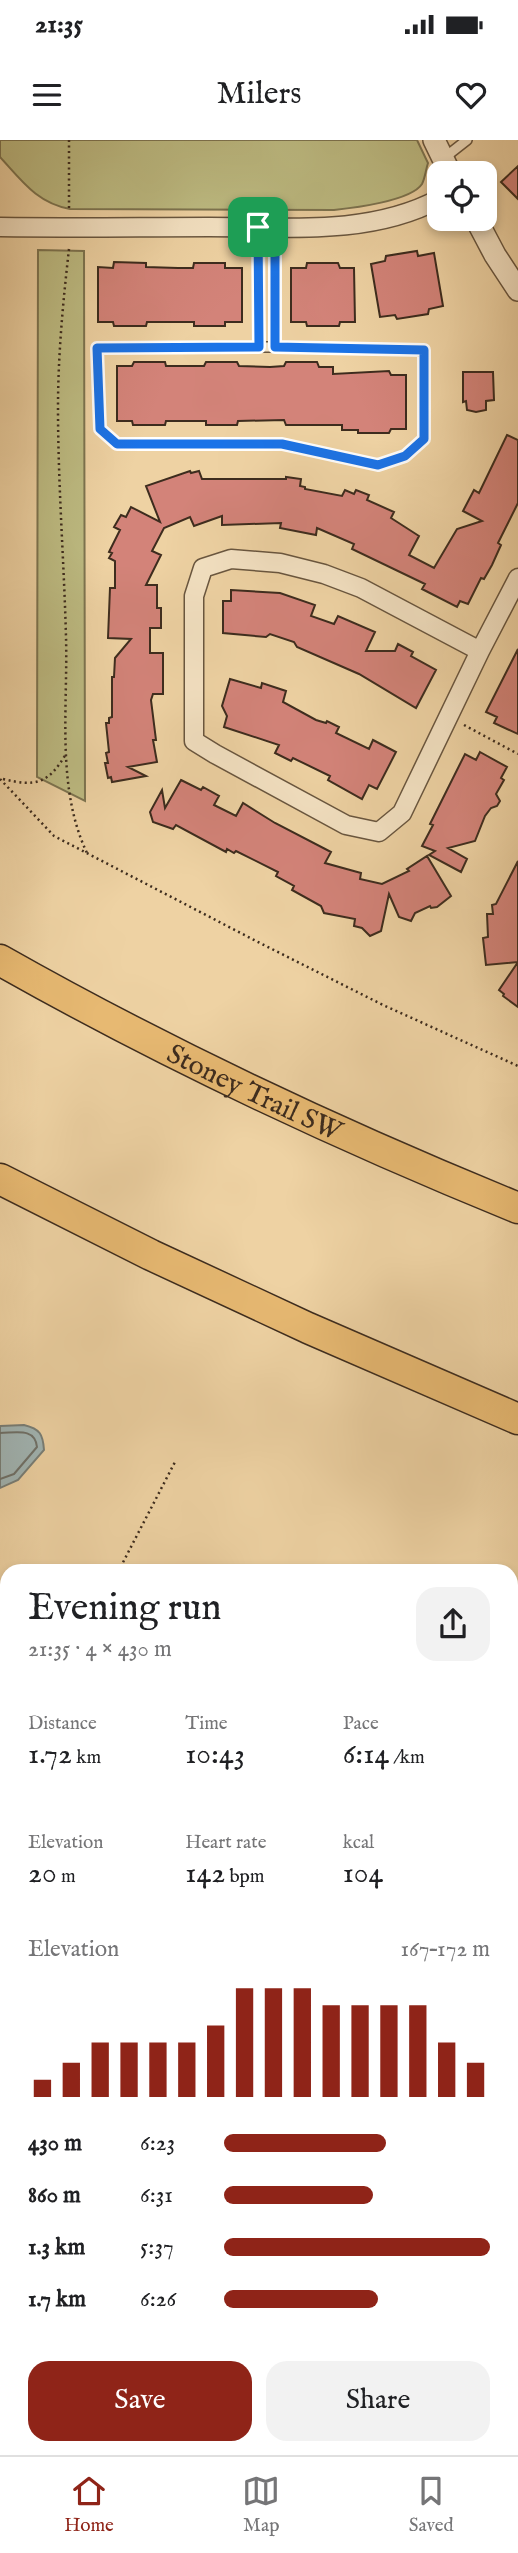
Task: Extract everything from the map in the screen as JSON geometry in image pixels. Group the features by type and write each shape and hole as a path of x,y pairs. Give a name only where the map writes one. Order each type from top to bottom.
{"highway":[{"name":"Stoney Trail SW","path":"0,960 55,991 261,1095 514,1206"},
{"path":"0,1179 151,1255 308,1328 518,1419"}],"street":[{"path":"0,227 364,225 427,205"},
{"path":"482,231 518,290"},
{"path":"480,650 361,588 324,573 281,563 231,559 204,568 194,596 194,741 346,825 379,832 402,813 480,650 518,578"}],"lane":[{"path":"442,157 467,140"},
{"path":"259,347 267,227"},
{"path":"267,227 275,347"},
{"path":"275,347 424,350 424,439 405,456 378,465 282,444 117,444 100,429 97,348 275,347"}],"path":[{"path":"69,140 69,228"},
{"path":"69,249 58,407 67,686 66,754 76,823 87,853"},
{"path":"448,718 518,754"},
{"path":"0,779 30,784 41,782 53,774 66,754"},
{"path":"0,779 54,836 383,1005 518,1066"},
{"path":"122,1564 176,1460"}],"shaded area":[{"path":"0,140 417,140 427,166 422,184 416,190 394,199 343,209 70,209 39,196 0,157"},
{"path":"38,250 84,251 85,801 37,777"}],"water":[{"path":"24,1425 40,1433 44,1450 18,1480 0,1488 0,1426"}],"building":[{"path":"518,166 518,199 501,182"},
{"path":"417,251 418,256 434,253 443,306 429,309 428,314 397,319 395,315 380,317 371,264 385,261 386,256"},
{"path":"114,262 178,268 193,268 194,263 225,263 225,268 242,268 242,322 225,322 225,326 194,326 194,322 147,322 146,326 114,326 113,322 98,322 98,267 113,268"},
{"path":"307,263 338,263 340,268 354,268 355,322 340,322 339,326 307,326 306,322 291,322 291,268 306,268"},
{"path":"134,362 165,362 166,366 204,366 206,362 237,362 239,366 270,367 284,366 286,362 317,362 319,367 333,367 333,374 389,371 391,375 406,375 406,429 391,429 389,433 358,433 358,430 342,430 342,425 286,425 284,420 238,421 237,425 206,425 206,421 166,421 165,425 133,425 132,421 117,421 117,366 132,366"},
{"path":"463,372 493,372 494,400 486,401 486,410 467,410 466,401 463,402"},
{"path":"507,435 518,440 518,503 484,579 481,578 468,604 460,601 457,607 422,589 425,584 352,549 354,544 317,528 316,535 280,528 281,523 222,525 222,516 194,526 190,517 164,528 152,551 161,555 146,585 157,585 157,608 161,608 161,628 150,628 150,653 163,653 163,694 153,694 151,700 157,762 128,767 146,776 112,782 111,777 108,778 105,763 108,763 106,753 109,752 106,723 109,723 109,718 112,717 115,658 131,639 108,638 110,588 115,588 115,561 109,558 112,553 109,552 120,530 114,527 121,515 126,517 131,507 160,522 146,486 190,471 199,471 202,479 301,479 300,486 305,489 342,496 345,490 354,494 356,490 369,495 367,500 394,512 391,518 419,536 409,555 434,568 457,529 482,521 463,511 474,490 479,493"},
{"path":"231,590 280,593 315,605 311,616 334,624 338,616 375,632 366,651 395,651 398,644 413,652 411,656 436,670 416,708 359,674 297,647 294,642 270,634 266,637 223,633 223,601 231,601"},
{"path":"518,649 518,734 494,723 497,717 486,712"},
{"path":"230,679 261,688 262,683 286,691 283,702 316,720 327,721 339,727 336,733 369,749 373,740 396,752 377,789 369,785 362,799 328,780 330,776 293,758 291,761 275,753 279,745 224,727 227,716 222,706"},
{"path":"480,752 507,767 501,778 504,780 496,794 500,801 485,816 475,841 448,848 467,859 461,872 429,855 435,851 422,846 465,754 476,760"},
{"path":"181,780 219,796 214,805 236,816 243,803 331,852 325,863 361,873 360,879 382,884 409,871 407,869 427,856 451,896 437,907 430,906 415,913 411,921 399,917 389,894 381,931 370,936 362,928 354,926 355,919 324,913 321,906 292,890 294,886 276,876 278,872 236,851 234,853 227,849 226,852 176,825 173,829 153,822 150,812 162,790 165,808"},
{"path":"518,861 518,962 486,965 483,938 488,937 487,914 493,914 492,905 496,904"},
{"path":"518,962 518,1007 499,990"}],"route":[{"path":"258,227 275,227 275,347 424,350 424,439 405,456 378,465 282,444 117,444 100,429 97,348 259,347 258,227"}]}
